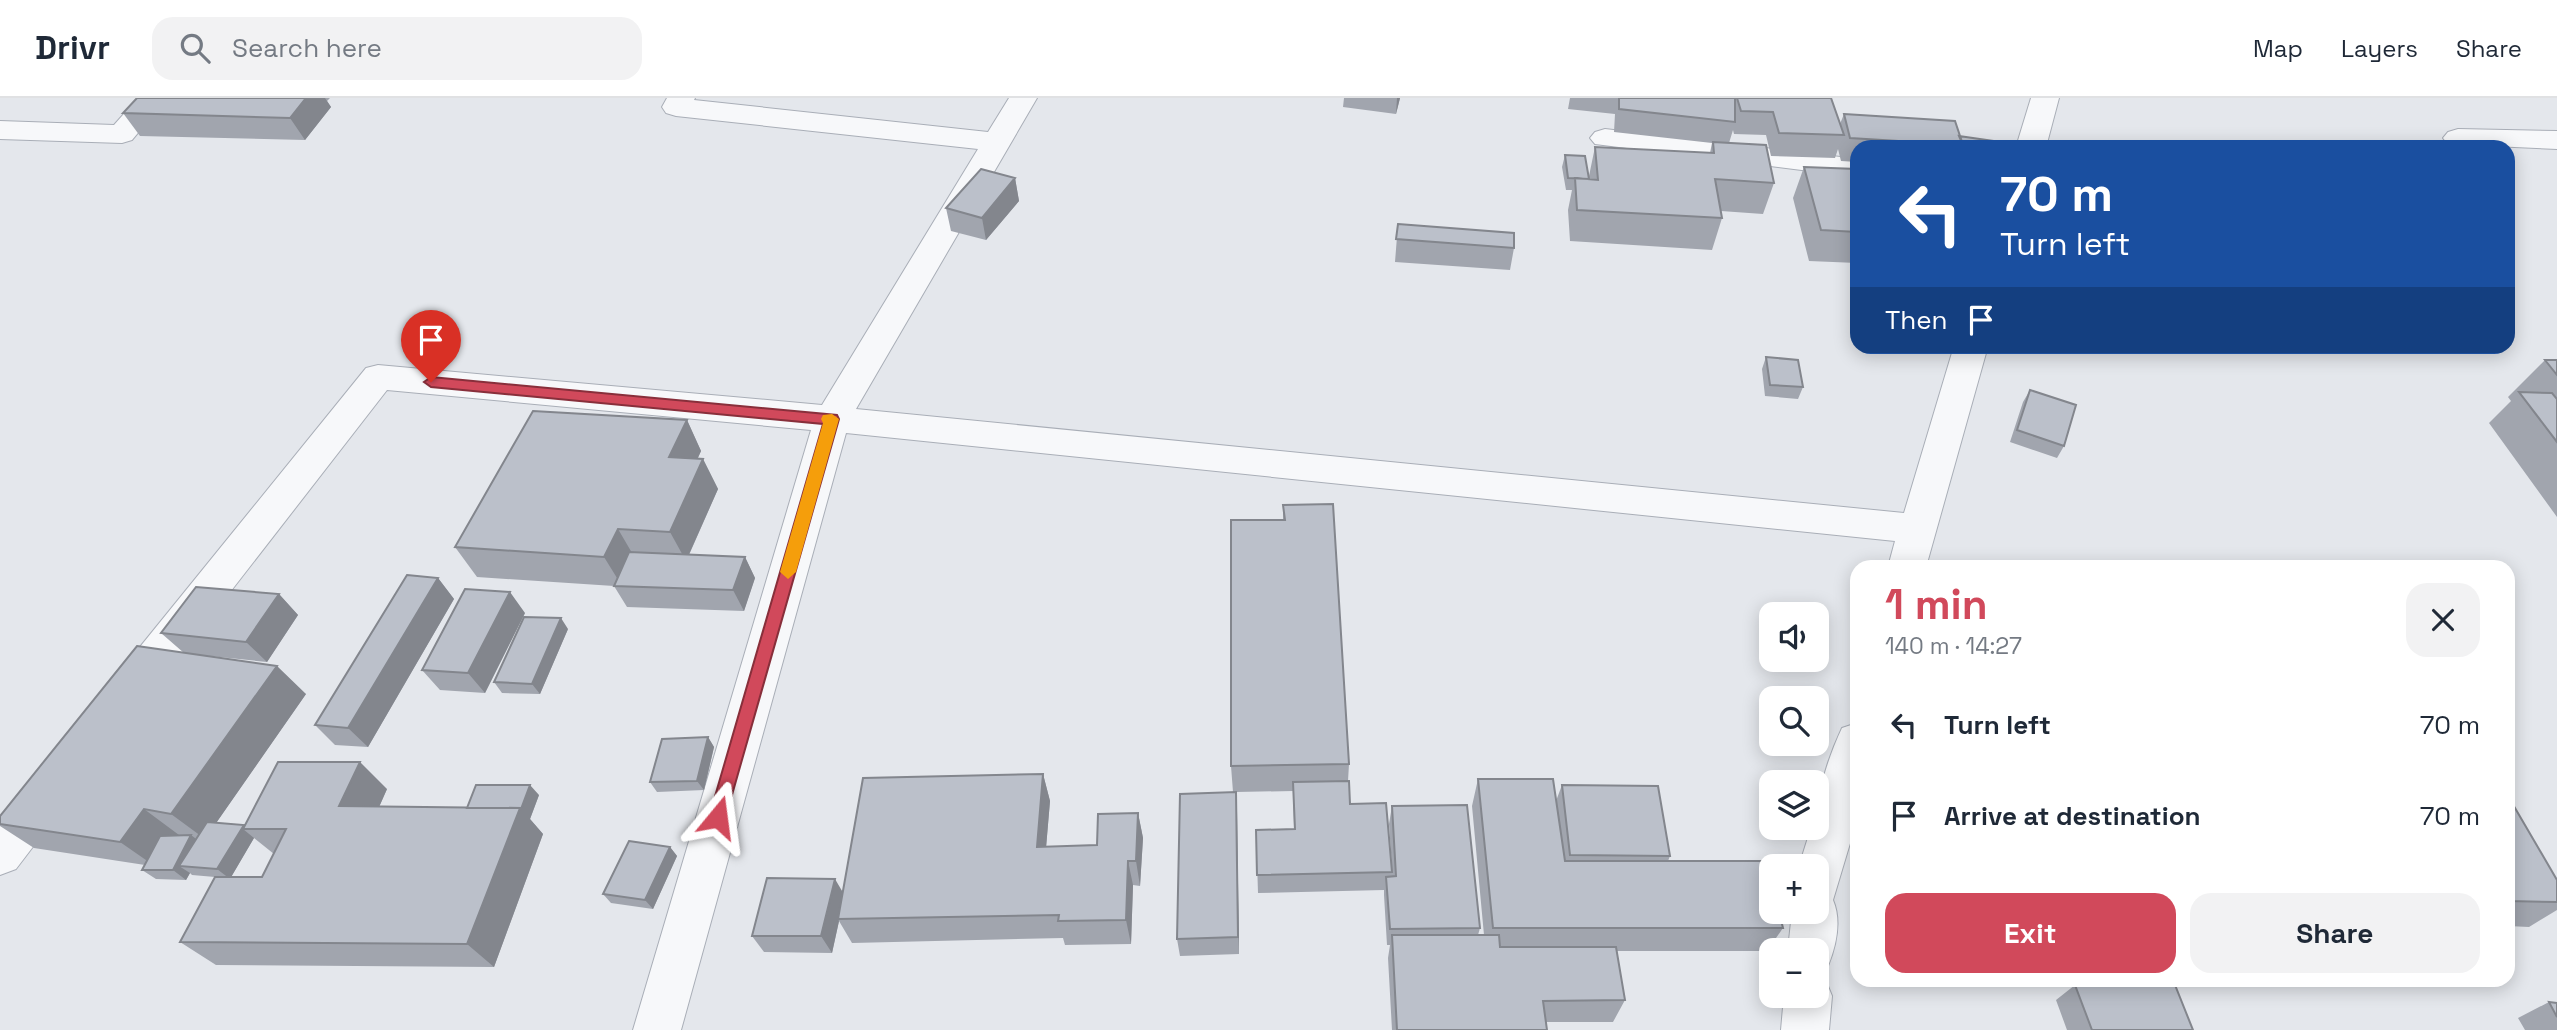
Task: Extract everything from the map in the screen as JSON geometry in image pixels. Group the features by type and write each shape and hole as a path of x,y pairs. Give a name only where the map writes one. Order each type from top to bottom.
{"street":[{"path":"0,130 122,134 153,98"},
{"path":"681,98 676,107 997,142"},
{"path":"657,1030 832,419 1023,98"},
{"path":"2033,140 2045,98"},
{"path":"1605,138 1850,167"},
{"path":"2458,138 2557,141"},
{"path":"1909,560 1968,354"},
{"path":"112,713 378,377 832,419 1918,529"},
{"path":"1825,854 1850,766"},
{"path":"0,854 69,767"},
{"path":"1805,1030 1807,1008"}],"building":[{"path":"137,98 306,98 290,118 123,113"},
{"path":"1619,98 1735,98 1735,122 1619,109"},
{"path":"1737,98 1831,98 1844,135 1779,133 1773,112 1741,111"},
{"path":"1844,114 1955,121 1961,140 1882,140 1850,138"},
{"path":"1959,136 1986,140 1961,140"},
{"path":"1713,142 1766,145 1774,183 1715,179 1722,218 1577,210 1575,178 1598,180 1595,147 1714,153"},
{"path":"1565,155 1585,156 1589,179 1568,178"},
{"path":"1804,167 1850,169 1850,232 1821,230"},
{"path":"981,169 1015,178 982,218 946,208"},
{"path":"1398,224 1514,233 1514,248 1396,239"},
{"path":"1766,357 1798,360 1803,387 1770,385"},
{"path":"2545,360 2557,360 2557,375"},
{"path":"2030,390 2076,405 2064,446 2017,430"},
{"path":"2519,392 2552,393 2557,399 2557,442"},
{"path":"533,411 687,420 669,457 703,459 670,532 618,529 604,557 455,547"},
{"path":"1333,504 1349,764 1231,766 1231,520 1285,520 1283,505"},
{"path":"629,552 745,557 733,590 614,586"},
{"path":"407,575 438,578 348,728 315,725"},
{"path":"196,587 279,594 246,642 161,633"},
{"path":"465,589 510,592 468,673 422,670"},
{"path":"524,617 561,618 532,684 494,682"},
{"path":"137,646 277,666 171,814 144,809 120,842 0,824 0,816"},
{"path":"708,737 697,781 650,782 662,739"},
{"path":"278,762 360,762 339,806 520,808 467,944 180,942 215,877 262,877 286,829 243,829"},
{"path":"1043,774 1037,847 1097,845 1098,814 1138,813 1136,861 1128,861 1126,920 1058,921 1059,915 838,919 863,778"},
{"path":"1478,779 1553,779 1565,861 1759,861 1759,924 1782,924 1783,928 1493,928"},
{"path":"1349,781 1350,804 1386,803 1392,872 1257,875 1256,830 1295,829 1293,782"},
{"path":"476,785 530,785 521,809 467,808"},
{"path":"1562,785 1658,786 1670,856 1570,855"},
{"path":"1236,792 1238,937 1177,939 1180,794"},
{"path":"1467,805 1480,928 1390,929 1386,877 1396,876 1392,806"},
{"path":"2515,808 2557,880 2557,902 2515,901"},
{"path":"207,822 244,825 217,869 179,866"},
{"path":"191,835 173,870 142,870 160,836"},
{"path":"629,841 670,847 645,900 603,894"},
{"path":"767,878 835,879 821,936 752,936"},
{"path":"1392,935 1499,935 1500,947 1616,947 1625,1000 1543,1001 1547,1030 1397,1030"},
{"path":"2076,987 2176,987 2193,1030 2092,1030"},
{"path":"2549,1002 2557,1003 2557,1017"}],"slow traffic":[{"path":"788,572 832,419 828,419"}],"route":[{"path":"431,382 832,419 718,817"}]}
